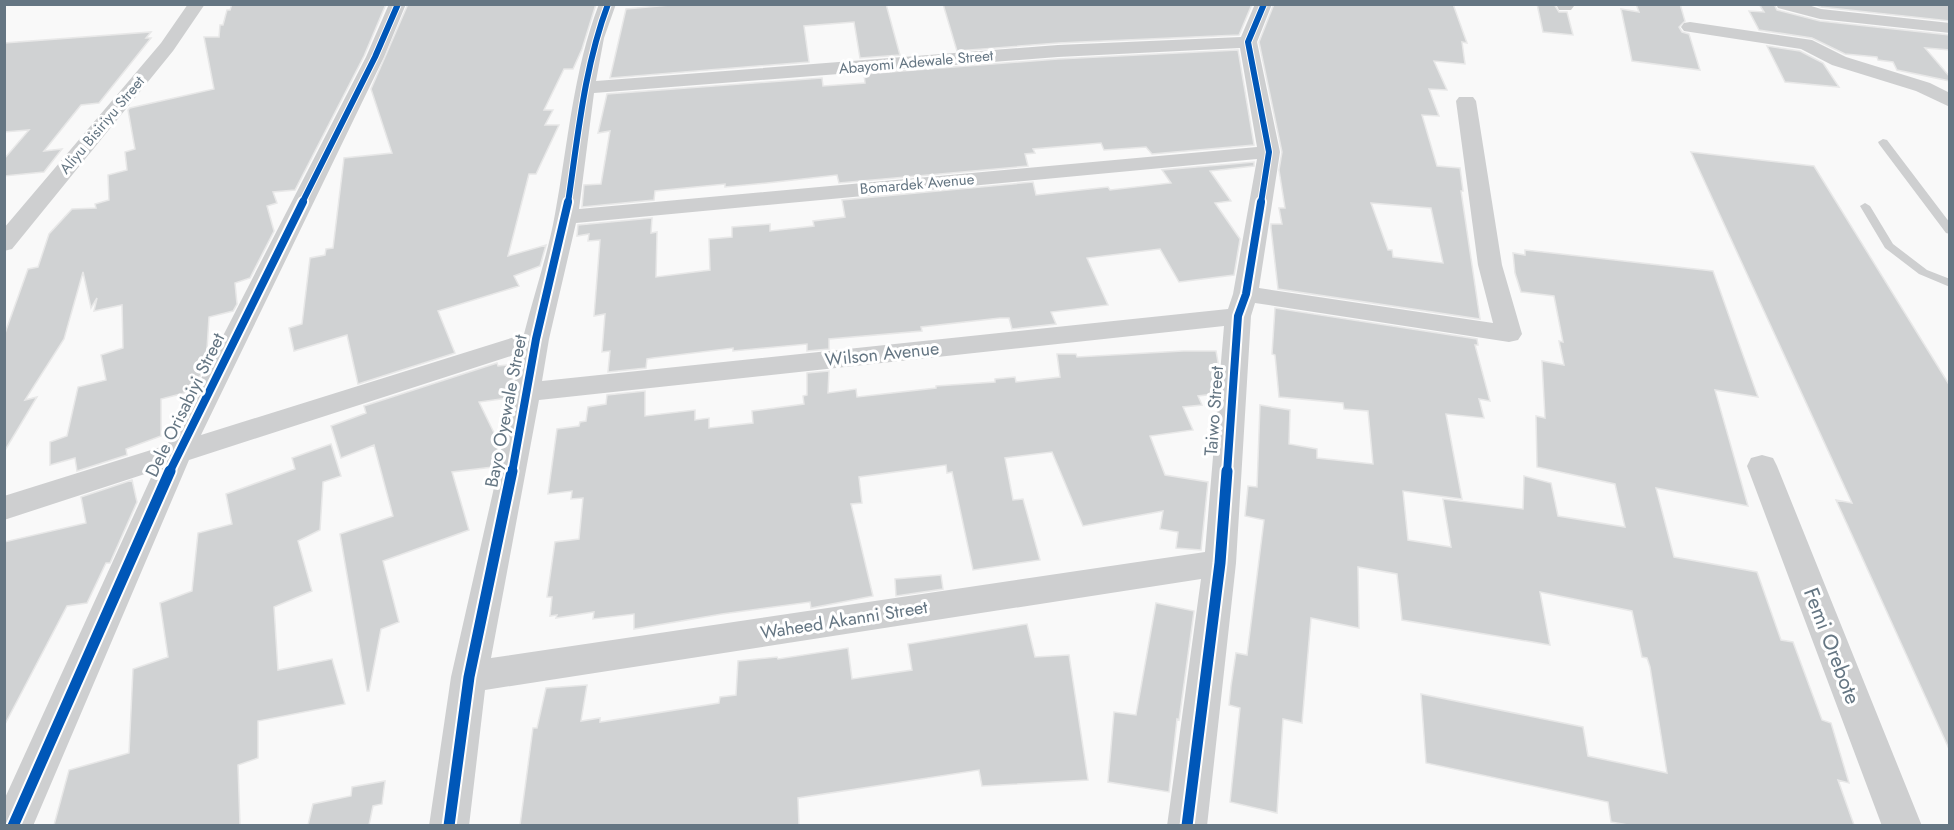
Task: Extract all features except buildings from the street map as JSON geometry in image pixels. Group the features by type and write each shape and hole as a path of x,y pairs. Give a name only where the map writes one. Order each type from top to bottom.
{"street":[{"name":"Aliyu Bisiriyu Street","path":"4,244 167,47 197,4"},
{"name":"Dele Orisabiyi Street","path":"13,825 178,452 375,57 398,4"},
{"name":"Bayo Oyewale Street","path":"449,825 469,677 508,492 536,339 566,217 585,88 595,38 608,4"},
{"path":"1248,42 1264,4"},
{"path":"1784,4 1821,14 1950,28"},
{"path":"1690,27 1806,44 1847,65 1923,87 1950,101"},
{"name":"Abayomi Adewale Street","path":"585,88 1058,51 1248,42"},
{"name":"Taiwo Street","path":"1187,825 1220,563 1242,305 1269,152 1248,42"},
{"name":"Wilson Avenue","path":"526,392 1242,305 1509,334 1490,265 1466,101"},
{"name":"Bomardek Avenue","path":"566,217 1269,152"},
{"path":"4,508 536,339"},
{"name":"Femi Orebote","path":"1762,466 1902,825"},
{"name":"Waheed Akanni Street","path":"469,677 1220,563"}],"lane":[{"path":"1883,142 1950,231"},
{"path":"1865,206 1889,246 1923,272 1950,284"}],"cycle path":[{"path":"13,826 178,452 375,57 398,4"},
{"path":"449,826 469,677 508,492 536,339 566,217 585,88 595,38 608,4"},
{"path":"1187,826 1220,563 1238,316 1246,294 1269,152 1248,42 1264,4"}]}
